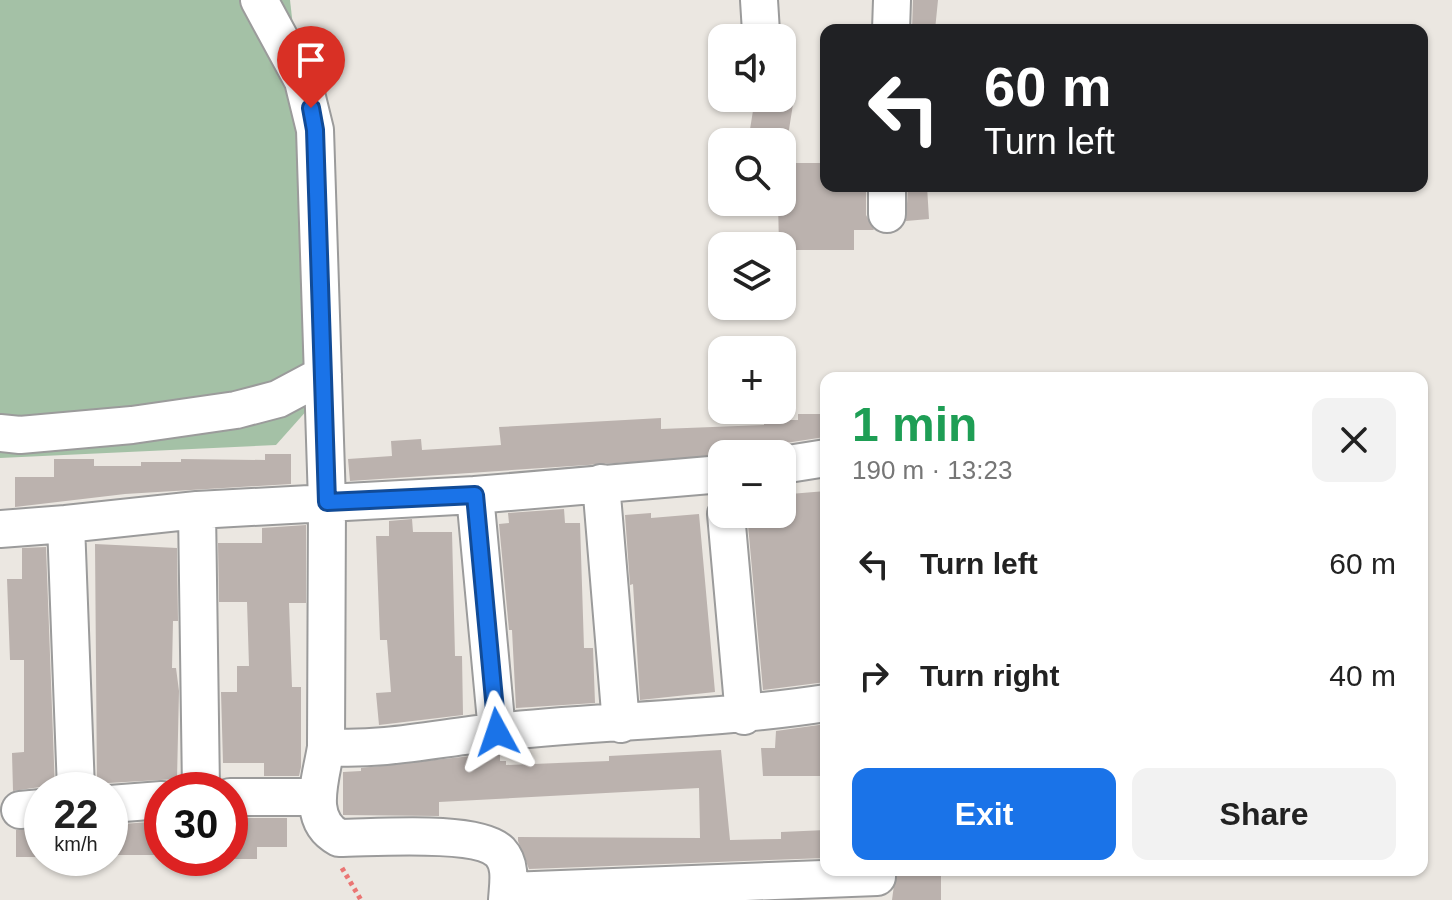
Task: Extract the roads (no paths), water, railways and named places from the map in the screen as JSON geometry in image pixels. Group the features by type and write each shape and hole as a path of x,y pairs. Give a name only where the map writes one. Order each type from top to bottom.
{"street":[{"path":"259,0 303,81 315,130 327,502 326,747 317,815 325,831 339,838 481,841 502,853 509,869 507,895 877,882"},
{"path":"891,24 892,0"},
{"path":"0,433 20,435 117,427 236,410 278,399 323,375"},
{"path":"796,463 820,459"},
{"path":"0,529 197,510 475,495 708,476"},
{"path":"601,483 621,724"},
{"path":"475,495 497,732"},
{"path":"197,510 201,772"},
{"path":"66,524 75,772"},
{"path":"727,528 744,716"},
{"path":"326,747 383,749 497,732 744,716 820,704"},
{"path":"248,797 318,797"}]}
